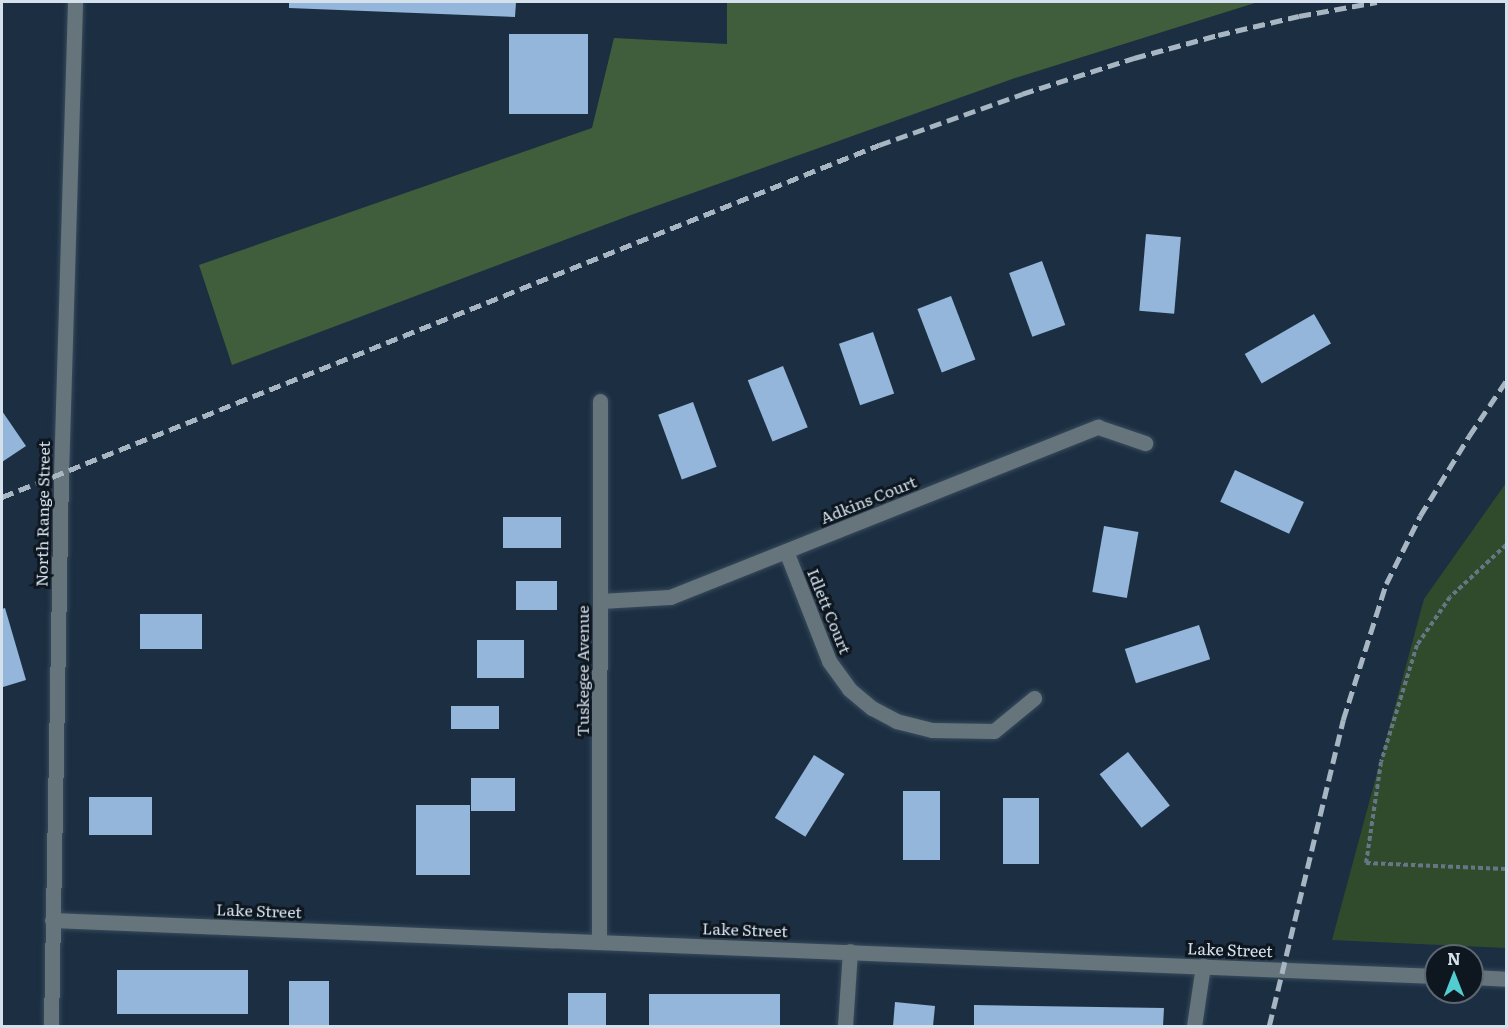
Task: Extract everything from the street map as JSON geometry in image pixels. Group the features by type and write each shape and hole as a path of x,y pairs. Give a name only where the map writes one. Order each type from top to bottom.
{"street":[{"path":"60,2 75,2"},
{"name":"North Range Street","path":"51,1026 61,475 75,2"},
{"name":"Tuskegee Avenue","path":"599,941 600,401"},
{"name":"Adkins Court","path":"600,601 670,597 1098,427 1145,443"},
{"name":"Idlett Court","path":"786,551 829,661 849,689 872,708 896,721 933,730 994,731 1034,698"},
{"name":"Lake Street","path":"52,920 1424,975"},
{"path":"845,1026 850,951"},
{"path":"1194,1026 1203,966"},
{"path":"1484,978 1506,979"}],"path":[{"path":"1506,545 1450,597 1417,645 1381,762 1366,863 1506,869"}],"green space":[{"path":"727,2 1258,2 1015,78 631,215 232,365 199,265 592,128 614,38 727,44"},
{"path":"1506,483 1506,948 1484,947 1484,944 1424,944 1332,940 1424,599"}],"building":[{"path":"289,2 516,2 515,17 289,8"},
{"path":"509,34 588,34 588,114 509,114"},
{"path":"1146,234 1181,237 1174,314 1139,311"},
{"path":"1042,261 1065,325 1032,337 1009,273"},
{"path":"951,296 975,359 942,372 917,309"},
{"path":"1314,314 1331,343 1262,383 1245,354"},
{"path":"873,332 894,393 860,405 839,344"},
{"path":"783,366 808,427 772,441 748,380"},
{"path":"693,402 717,467 682,479 658,415"},
{"path":"2,411 26,446 2,462"},
{"path":"1235,470 1304,502 1289,534 1220,502"},
{"path":"503,517 561,517 561,548 503,548"},
{"path":"1104,526 1138,532 1127,598 1092,592"},
{"path":"516,581 557,581 557,610 516,610"},
{"path":"5,608 26,680 3,687 2,609"},
{"path":"140,614 202,614 202,649 140,649"},
{"path":"1199,625 1210,659 1136,683 1125,649"},
{"path":"477,640 524,640 524,678 477,678"},
{"path":"451,706 499,706 499,729 451,729"},
{"path":"1128,752 1170,806 1141,828 1100,774"},
{"path":"814,755 845,774 805,837 775,818"},
{"path":"471,778 515,778 515,811 471,811"},
{"path":"903,791 940,791 940,860 903,860"},
{"path":"89,797 152,797 152,835 89,835"},
{"path":"1003,798 1039,798 1039,864 1003,864"},
{"path":"416,805 470,805 470,875 416,875"},
{"path":"117,970 248,970 248,1014 117,1014"},
{"path":"289,981 329,981 329,1026 289,1026"},
{"path":"568,993 606,993 606,1026 568,1026"},
{"path":"649,994 780,994 780,1026 649,1026"},
{"path":"895,1002 935,1006 933,1026 893,1026"},
{"path":"974,1005 1164,1008 1163,1026 974,1026"}],"railway":[{"path":"2,497 879,145 1022,94 1134,58 1299,16 1377,2"},
{"path":"1269,1026 1343,720 1386,584 1420,516 1506,381"}]}
